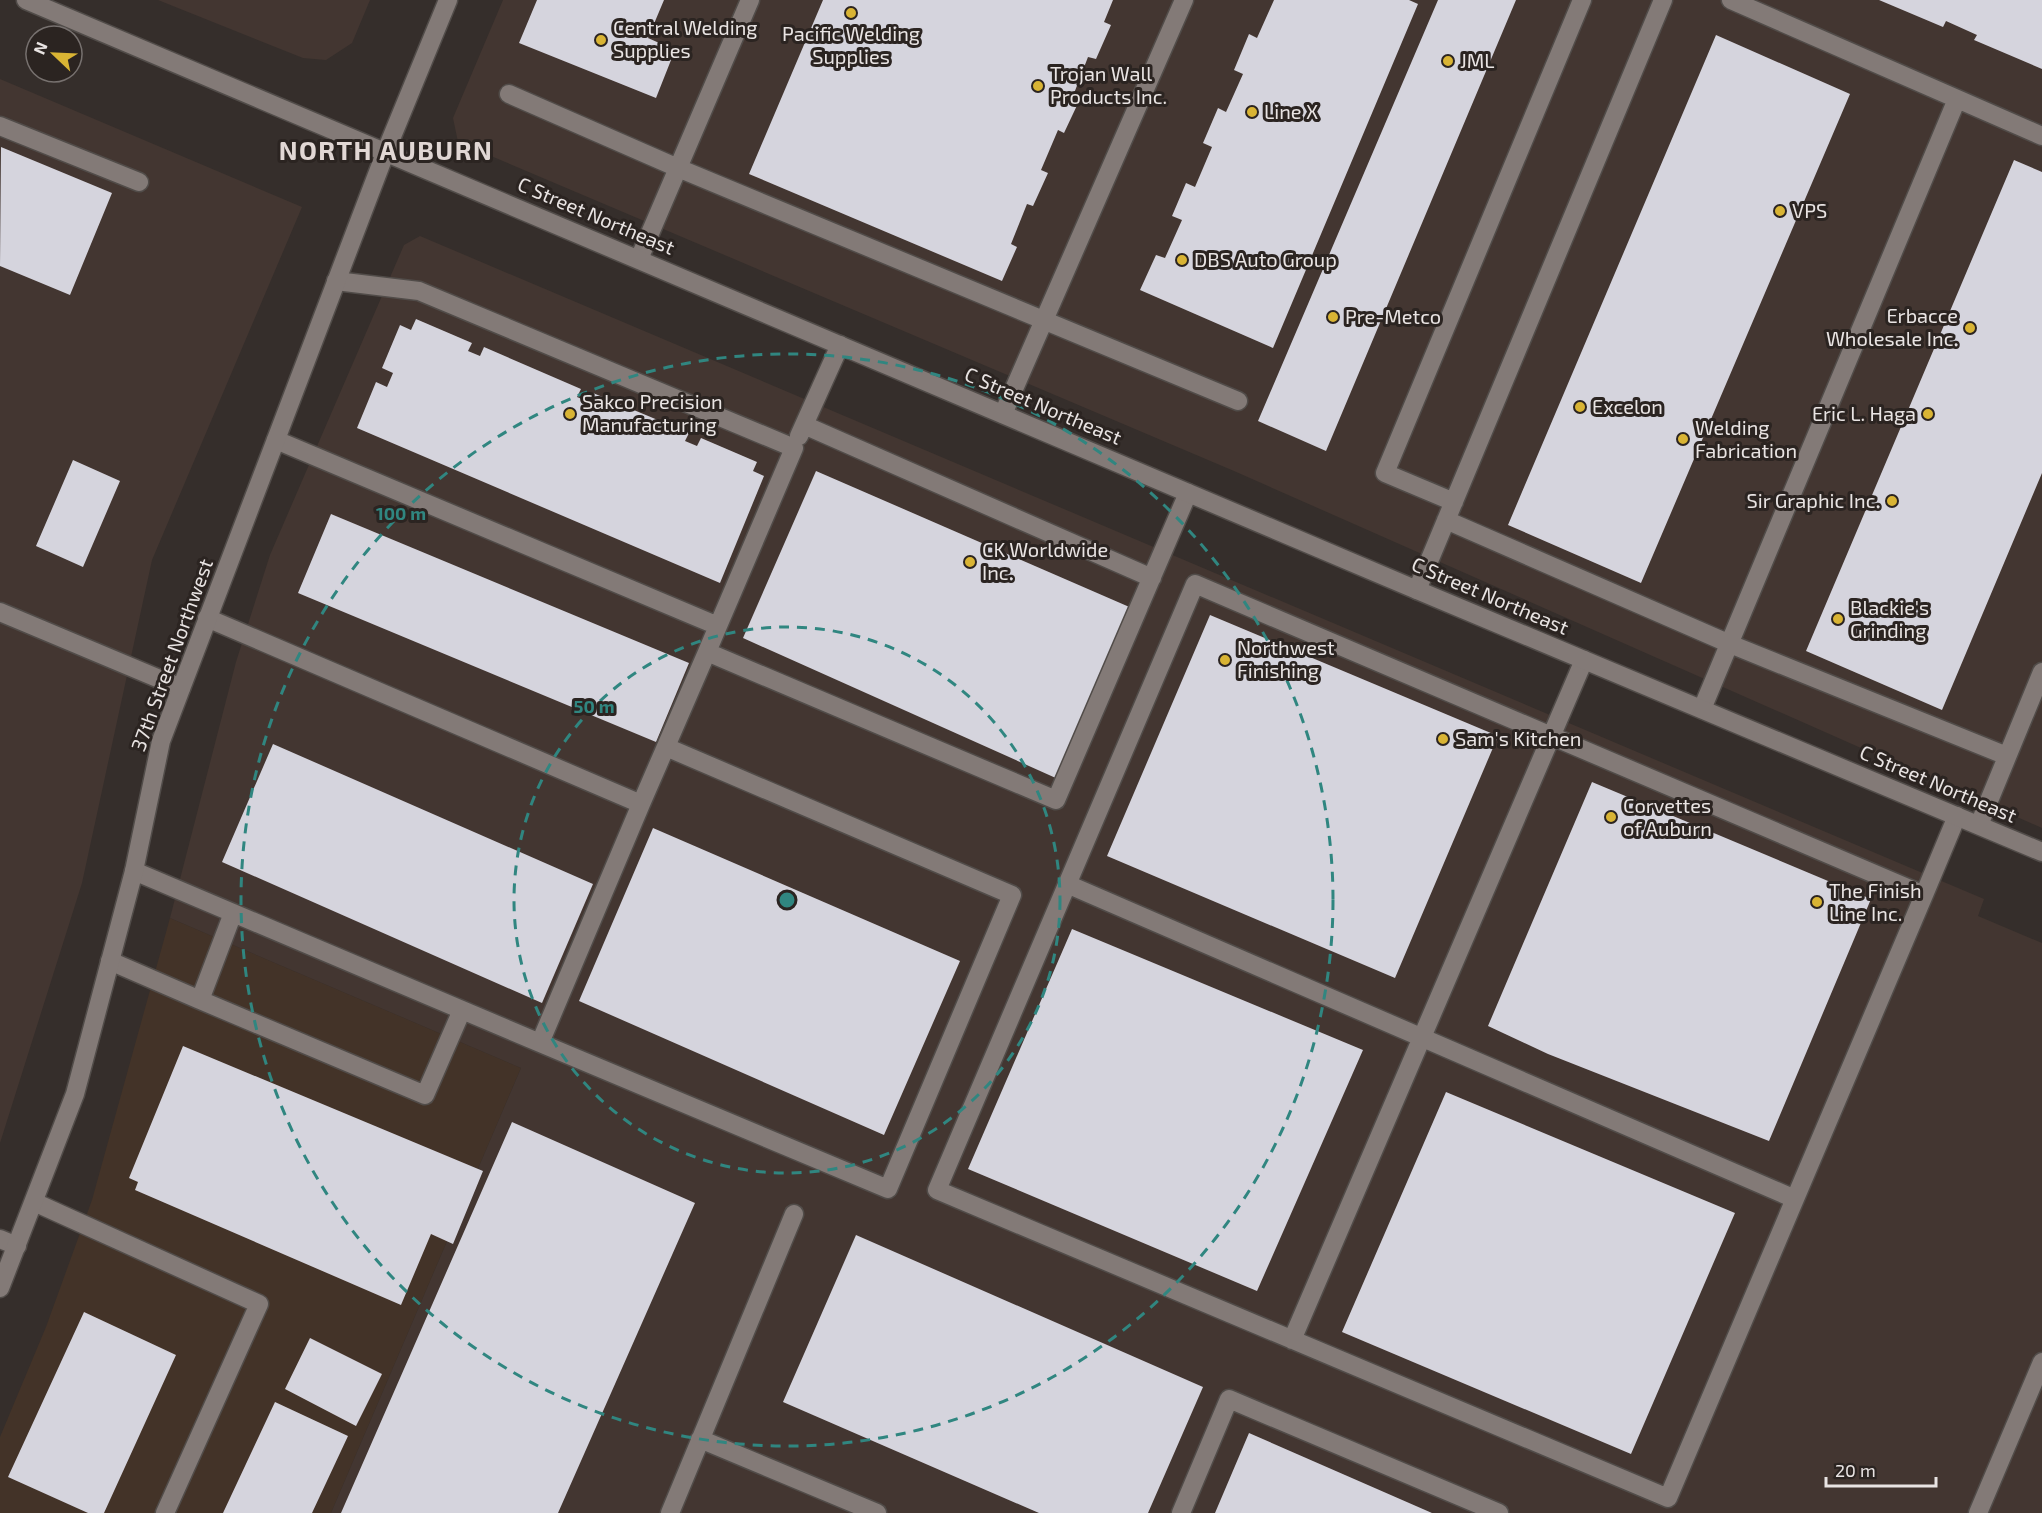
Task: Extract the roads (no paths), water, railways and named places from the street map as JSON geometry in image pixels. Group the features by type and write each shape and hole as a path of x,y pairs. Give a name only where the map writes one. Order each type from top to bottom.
{"street":[{"name":"C Street Northeast","path":"26,0 1417,590 2042,852"},
{"name":"37th Street Northwest","path":"0,1288 8,1242 34,1202 75,1094 134,871 161,741 386,151 448,0"},
{"path":"639,259 750,0"},
{"path":"1003,414 1184,0"},
{"path":"1454,502 1385,473 1582,0"},
{"path":"1417,590 1664,0"},
{"path":"1731,0 2042,136"},
{"path":"510,94 678,168 1238,401"},
{"path":"1702,709 1957,99"},
{"path":"0,126 139,182"},
{"path":"336,281 419,291 794,448"},
{"path":"540,1043 840,345"},
{"path":"804,425 1152,578"},
{"path":"276,440 718,626"},
{"path":"707,652 1056,800 1188,493"},
{"path":"1446,520 1730,644 2007,756"},
{"path":"1924,895 1195,584 938,1190 1668,1498 1924,895 1957,816"},
{"path":"0,612 181,688"},
{"path":"207,618 641,804"},
{"path":"1292,1340 1584,660"},
{"path":"1978,825 2042,672"},
{"path":"134,871 888,1189 1012,895 666,747"},
{"path":"1068,884 1795,1199"},
{"path":"200,1000 233,913"},
{"path":"110,961 425,1095 462,1010"},
{"path":"34,1202 259,1304 165,1513"},
{"path":"670,1513 794,1214"},
{"path":"1978,1513 2042,1362"},
{"path":"1180,1513 1229,1399 1499,1513"},
{"path":"700,1439 877,1513"}],"place":[{"name":"Pacific Welding Supplies","path":"851,13"},
{"name":"Central Welding Supplies","path":"601,40"},
{"name":"JML","path":"1448,61"},
{"name":"Trojan Wall Products Inc.","path":"1038,86"},
{"name":"Line X","path":"1252,112"},
{"name":"VPS","path":"1780,211"},
{"name":"DBS Auto Group","path":"1182,260"},
{"name":"Pre-Metco","path":"1333,317"},
{"name":"Erbacce Wholesale Inc.","path":"1970,328"},
{"name":"Excelon","path":"1580,407"},
{"name":"Sakco Precision Manufacturing","path":"570,414"},
{"name":"Eric L. Haga","path":"1928,414"},
{"name":"Welding Fabrication","path":"1683,439"},
{"name":"Sir Graphic Inc.","path":"1892,501"},
{"name":"CK Worldwide Inc.","path":"970,562"},
{"name":"Blackie's Grinding","path":"1838,619"},
{"name":"Northwest Finishing","path":"1225,660"},
{"name":"Sam's Kitchen","path":"1443,739"},
{"name":"Corvettes of Auburn","path":"1611,817"},
{"name":"The Finish Line Inc.","path":"1817,902"}],"district":[{"name":"NORTH AUBURN","path":"386,151"}]}
